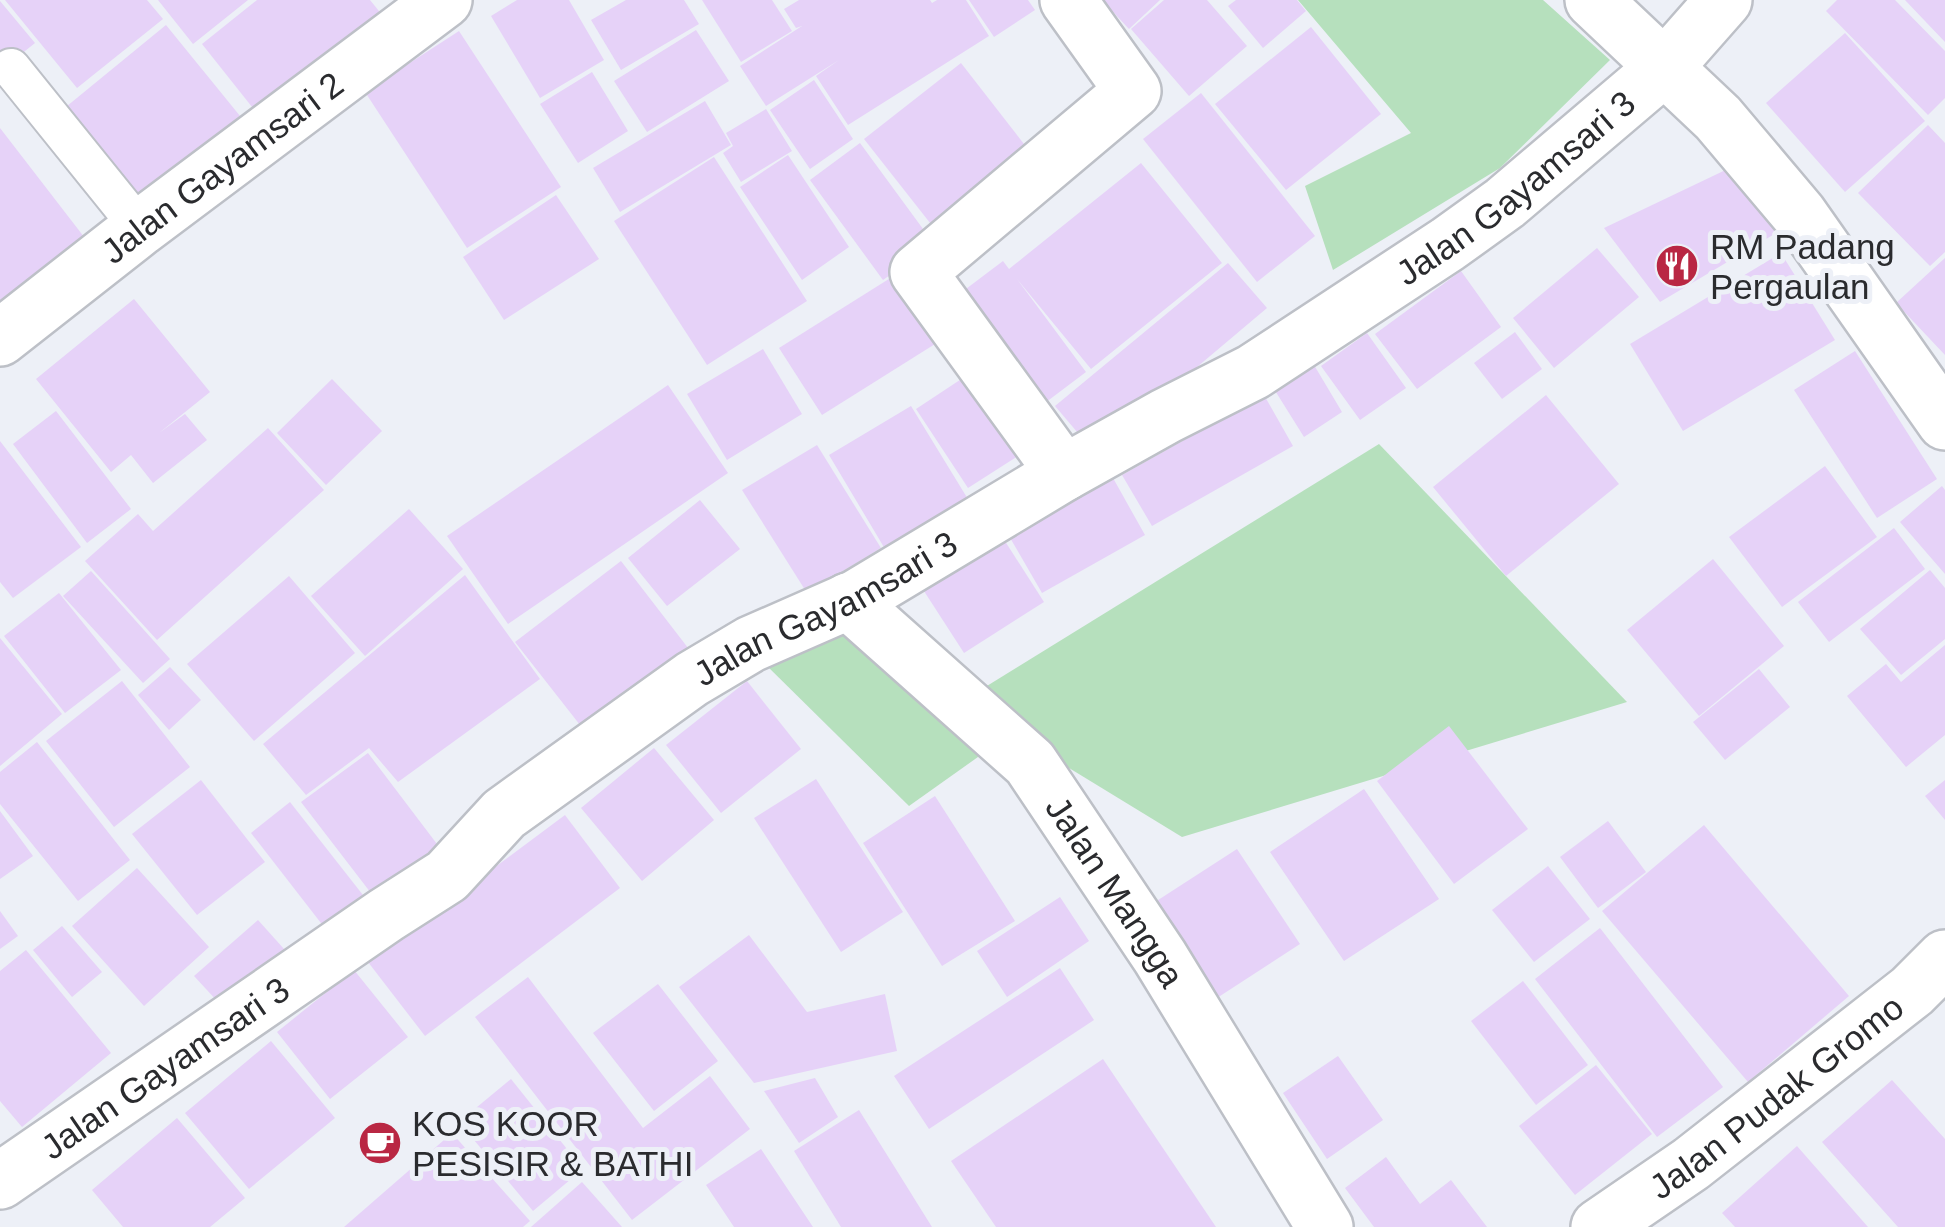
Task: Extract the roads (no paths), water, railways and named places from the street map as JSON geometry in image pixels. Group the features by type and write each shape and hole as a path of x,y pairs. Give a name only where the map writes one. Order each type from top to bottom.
{"street":[{"name":"Jalan Gayamsari 2","path":"0,338 444,0"},
{"path":"1064,473 918,272 1133,91 1068,0"},
{"path":"1593,0 1718,118 1799,214 1943,417"},
{"name":"Jalan Gayamsari 3","path":"2,1176 448,876 504,814 692,679 751,644 848,601 1064,473 1254,372 1448,244 1505,203 1665,67 1724,0"},
{"name":"Jalan Mangga","path":"848,601 1030,763 1160,957 1326,1227"},
{"name":"Jalan Pudak Gromo","path":"1599,1227 1691,1164 1912,991 1945,958"}],"lane":[{"path":"11,68 140,228"}],"place":[{"name":"RM Padang Pergaulan","path":"1677,266"},
{"name":"KOS KOOR PESISIR & BATHI","path":"380,1143"}]}
